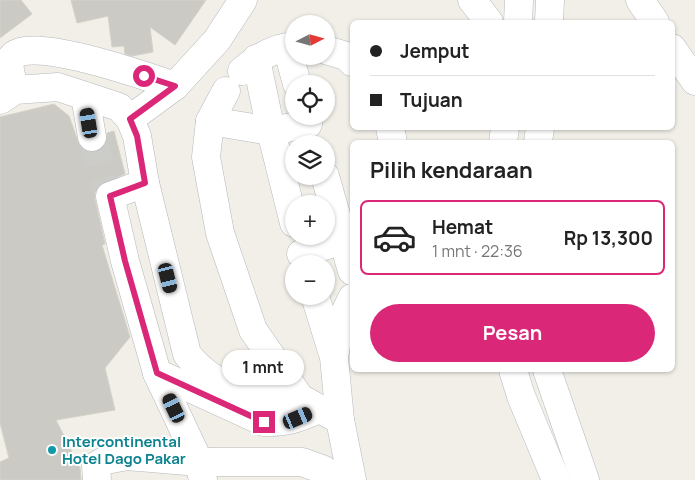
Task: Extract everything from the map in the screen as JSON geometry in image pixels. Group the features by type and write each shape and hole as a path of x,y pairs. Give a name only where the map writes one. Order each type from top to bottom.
{"street":[{"path":"130,119 175,86 217,40 243,0"},
{"path":"472,0 487,20"},
{"path":"518,20 519,0"},
{"path":"549,20 550,0"},
{"path":"640,0 655,20"},
{"path":"175,86 113,66 66,54 35,50 18,52 12,56 9,63 7,95 58,87 119,107 130,119 137,136 145,183 187,354 198,368 215,380 246,393 320,409"},
{"path":"285,50 241,74 210,121 206,157 220,233 253,330 320,409 352,480"},
{"path":"675,52 695,81"},
{"path":"335,53 346,56 350,60"},
{"path":"241,74 271,131 287,195"},
{"path":"85,96 92,137"},
{"path":"210,121 271,131 310,128"},
{"path":"145,183 109,193 125,261 157,373 201,471"},
{"path":"337,192 344,239 350,263"},
{"path":"301,251 344,239"},
{"path":"320,409 334,357 340,324 350,302"},
{"path":"318,305 334,357"},
{"path":"514,372 521,396 556,480"},
{"path":"549,372 585,480"},
{"path":"157,373 264,422 281,423 320,409"},
{"path":"97,480 96,466 106,460 127,456 201,471 324,470 337,480"}],"building":[{"path":"0,0 21,0 32,14 0,38"},
{"path":"71,0 206,0 175,45 150,27 153,52 132,56 125,54 124,46 112,47 108,16 77,23"},
{"path":"54,104 69,116 80,147 86,151 94,152 102,149 107,142 107,133 114,131 125,174 99,185 95,192 95,199 105,244 102,245 130,337 105,368 115,410 56,420 80,468 81,480 0,480 0,462 9,458 0,423 0,117"}],"tunnel":[{"path":"92,137 107,189"}],"place":[{"name":"Intercontinental Hotel Dago Pakar","path":"52,450"}],"route":[{"path":"144,76 175,86 130,119 137,136 145,183 110,196 125,261 157,373 264,422"}]}
